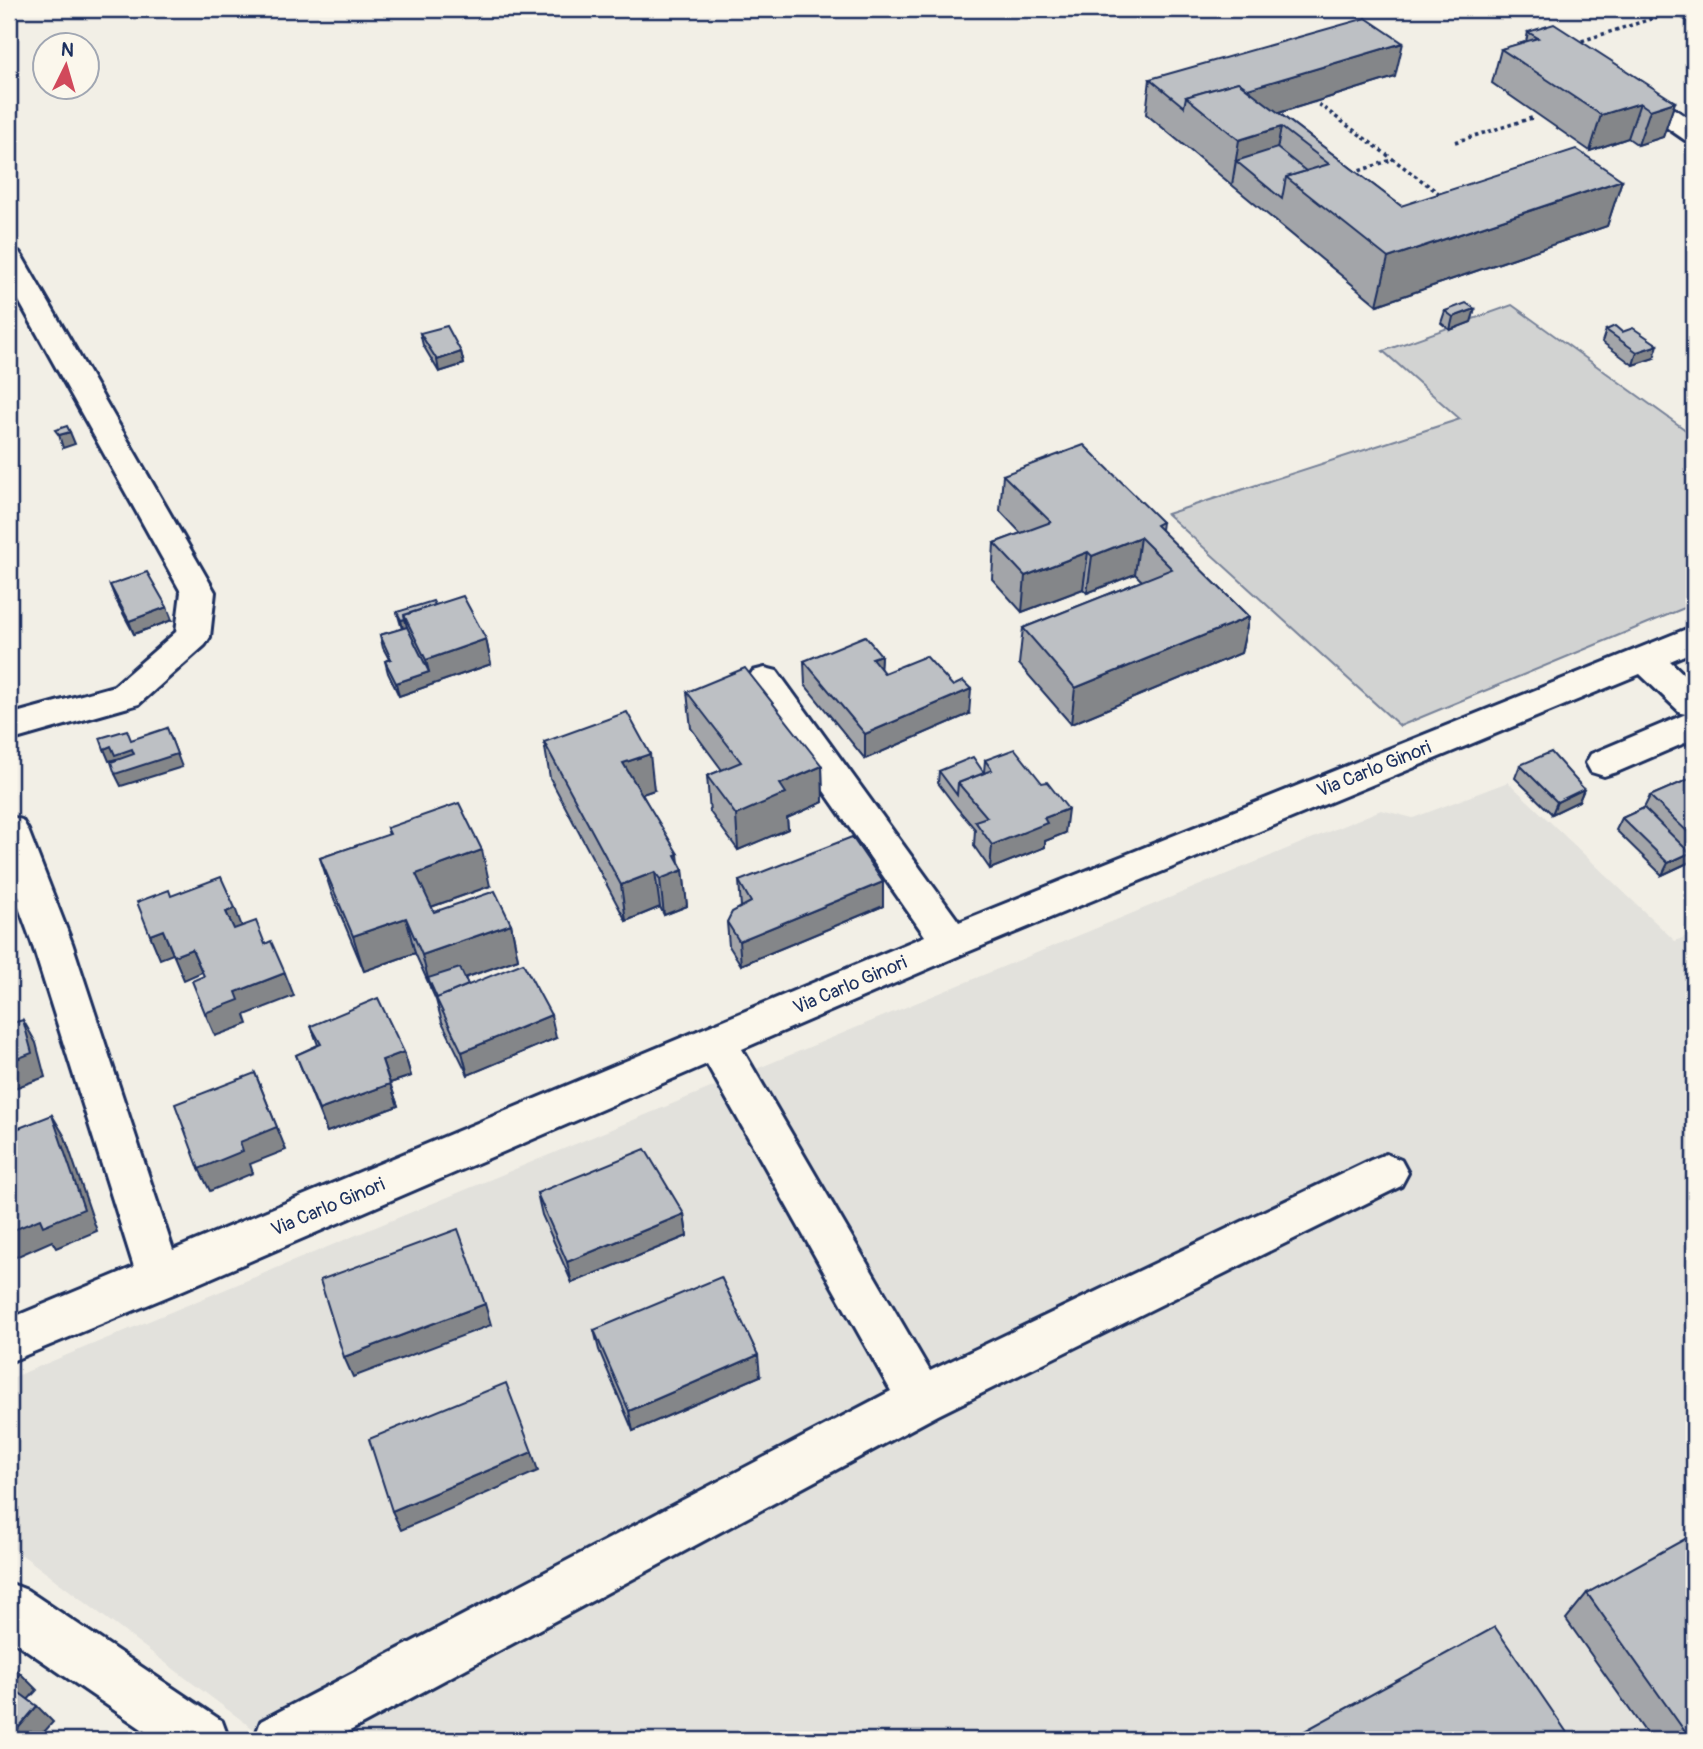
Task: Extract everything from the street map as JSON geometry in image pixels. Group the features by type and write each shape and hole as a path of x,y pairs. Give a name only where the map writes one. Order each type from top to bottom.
{"street":[{"path":"1569,50 1694,134"},
{"path":"9,258 198,592 193,637 126,695 9,728"},
{"name":"Via Carlo Ginori","path":"9,1341 951,942 1694,638"},
{"path":"1645,658 1694,704"},
{"path":"765,680 951,942"},
{"path":"1604,763 1694,725"},
{"path":"9,830 52,943 160,1279"},
{"path":"716,1042 921,1399"},
{"path":"279,1740 921,1399 1386,1173"},
{"path":"9,1608 202,1740"}],"path":[{"path":"1569,50 1569,45 1675,9"},
{"path":"1313,99 1454,204"},
{"path":"1455,142 1535,117"},
{"path":"1342,177 1394,159"}],"shaded area":[{"path":"1512,305 1694,436 1694,604 1400,726 1167,514 1460,419 1383,351"},
{"path":"1508,782 1675,941 1694,933 1694,1740 268,1740 9,1545 9,1379 1381,810 1413,818"}],"building":[{"path":"1366,18 1403,43 1248,89 1238,82 1186,97 1184,107 1150,79"},
{"path":"1554,24 1675,102 1650,110 1640,103 1601,115 1501,49 1538,38 1528,32"},
{"path":"1238,82 1401,206 1576,149 1622,180 1388,258 1286,177 1329,164 1281,127 1239,140 1186,97"},
{"path":"1277,148 1306,171 1286,177 1282,199 1236,161"},
{"path":"1466,303 1475,309 1453,317 1445,311"},
{"path":"447,326 461,352 437,360 420,333"},
{"path":"1615,326 1622,332 1633,328 1658,345 1637,352 1606,330"},
{"path":"67,426 70,432 59,435 55,430"},
{"path":"1084,445 1162,522 1156,525 1249,617 1075,688 1023,628 1172,569 1140,537 1092,556 1088,552 1025,576 994,543 1051,522 1003,475"},
{"path":"147,572 167,607 129,621 110,585"},
{"path":"463,596 486,639 426,660 404,615"},
{"path":"433,601 435,605 404,615 405,619 401,620 397,612"},
{"path":"407,627 429,672 396,683 385,661 391,659 380,635"},
{"path":"865,636 881,655 872,658 884,673 926,656 953,686 963,681 971,689 865,734 804,661"},
{"path":"745,668 822,766 780,784 786,793 736,815 707,776 741,762 687,692"},
{"path":"627,712 650,754 623,763 678,854 675,855 683,870 660,879 655,872 621,885 544,742"},
{"path":"167,728 177,754 115,774 111,762 134,754 132,749 115,755 111,746 104,749 100,738 127,730 131,740"},
{"path":"1015,749 1042,783 1047,782 1068,809 1044,818 1047,823 992,845 975,821 987,817 958,783 992,770 985,760"},
{"path":"1551,752 1584,789 1557,802 1520,765"},
{"path":"973,757 984,773 958,783 957,795 939,771"},
{"path":"1694,777 1694,838 1650,796"},
{"path":"459,803 482,850 416,874 434,912 495,891 511,924 422,955 406,918 353,936 320,858 390,834 387,828"},
{"path":"1644,808 1690,853 1668,863 1622,818"},
{"path":"852,837 883,882 739,941 727,922 732,912 751,902 739,881"},
{"path":"221,877 235,908 226,912 234,929 256,921 265,944 271,941 285,973 236,992 239,1000 205,1013 192,981 204,976 192,949 174,956 163,930 150,935 137,902 169,890 171,896"},
{"path":"523,963 551,1015 462,1052 436,998"},
{"path":"460,968 468,985 437,998 428,978"},
{"path":"378,998 404,1052 382,1060 390,1084 319,1110 296,1055 321,1044 311,1026"},
{"path":"23,1020 32,1053 9,1062 9,1024"},
{"path":"255,1073 277,1127 240,1142 243,1151 199,1169 175,1104"},
{"path":"52,1115 84,1209 43,1226 40,1219 9,1232 9,1132"},
{"path":"645,1149 684,1214 567,1262 537,1193"},
{"path":"458,1229 485,1304 344,1357 320,1280"},
{"path":"721,1277 758,1355 629,1411 594,1330"},
{"path":"506,1383 532,1452 392,1511 369,1439"},
{"path":"1694,1534 1694,1740 1691,1740 1587,1593"},
{"path":"1495,1627 1572,1740 1288,1740"},
{"path":"9,1665 20,1673 10,1686 37,1706 9,1739"}]}
